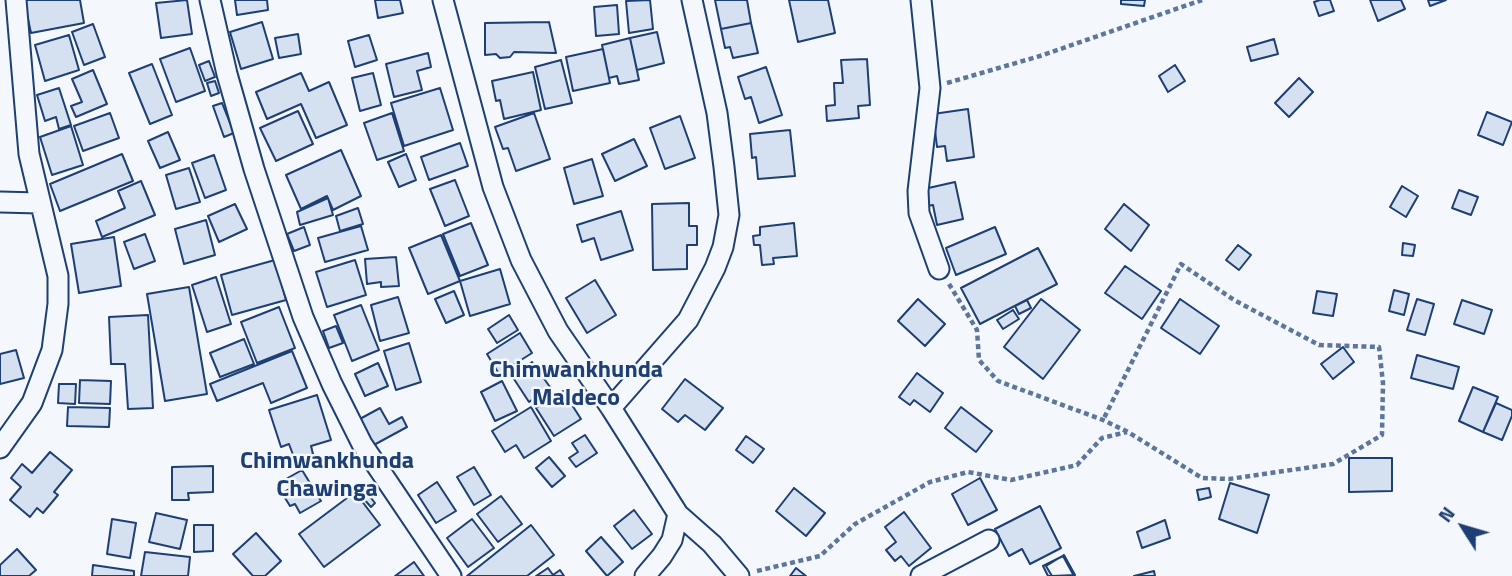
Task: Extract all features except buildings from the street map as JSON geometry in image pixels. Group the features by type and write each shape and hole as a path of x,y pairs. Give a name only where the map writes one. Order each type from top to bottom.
{"street":[{"path":"0,448 32,403 52,350 58,304 58,276 39,203 25,118 16,0"},
{"path":"211,0 254,169 303,317 362,444 451,576"},
{"path":"443,0 493,187 521,260 558,331 678,514 712,544 739,576"},
{"path":"611,408 688,320 723,247 729,215 724,167 716,113 692,0"},
{"path":"921,0 930,88 918,191 919,213 939,268"},
{"path":"0,202 39,203"},
{"path":"645,576 672,540 678,514"},
{"path":"921,576 989,540"}],"path":[{"path":"930,88 1040,56 1202,0"},
{"path":"939,268 977,330 979,360 998,381 1103,420 1128,432 1202,478 1229,479 1333,464 1382,435 1379,347 1319,345 1234,300 1181,264 1103,420"},
{"path":"739,576 820,556 855,524 930,482 968,472 1011,480 1077,465 1102,438 1128,432"}],"district":[{"name":"Chimwankhunda Maldeco","path":"576,385"},
{"name":"Chimwankhunda Chawinga","path":"327,476"}]}
